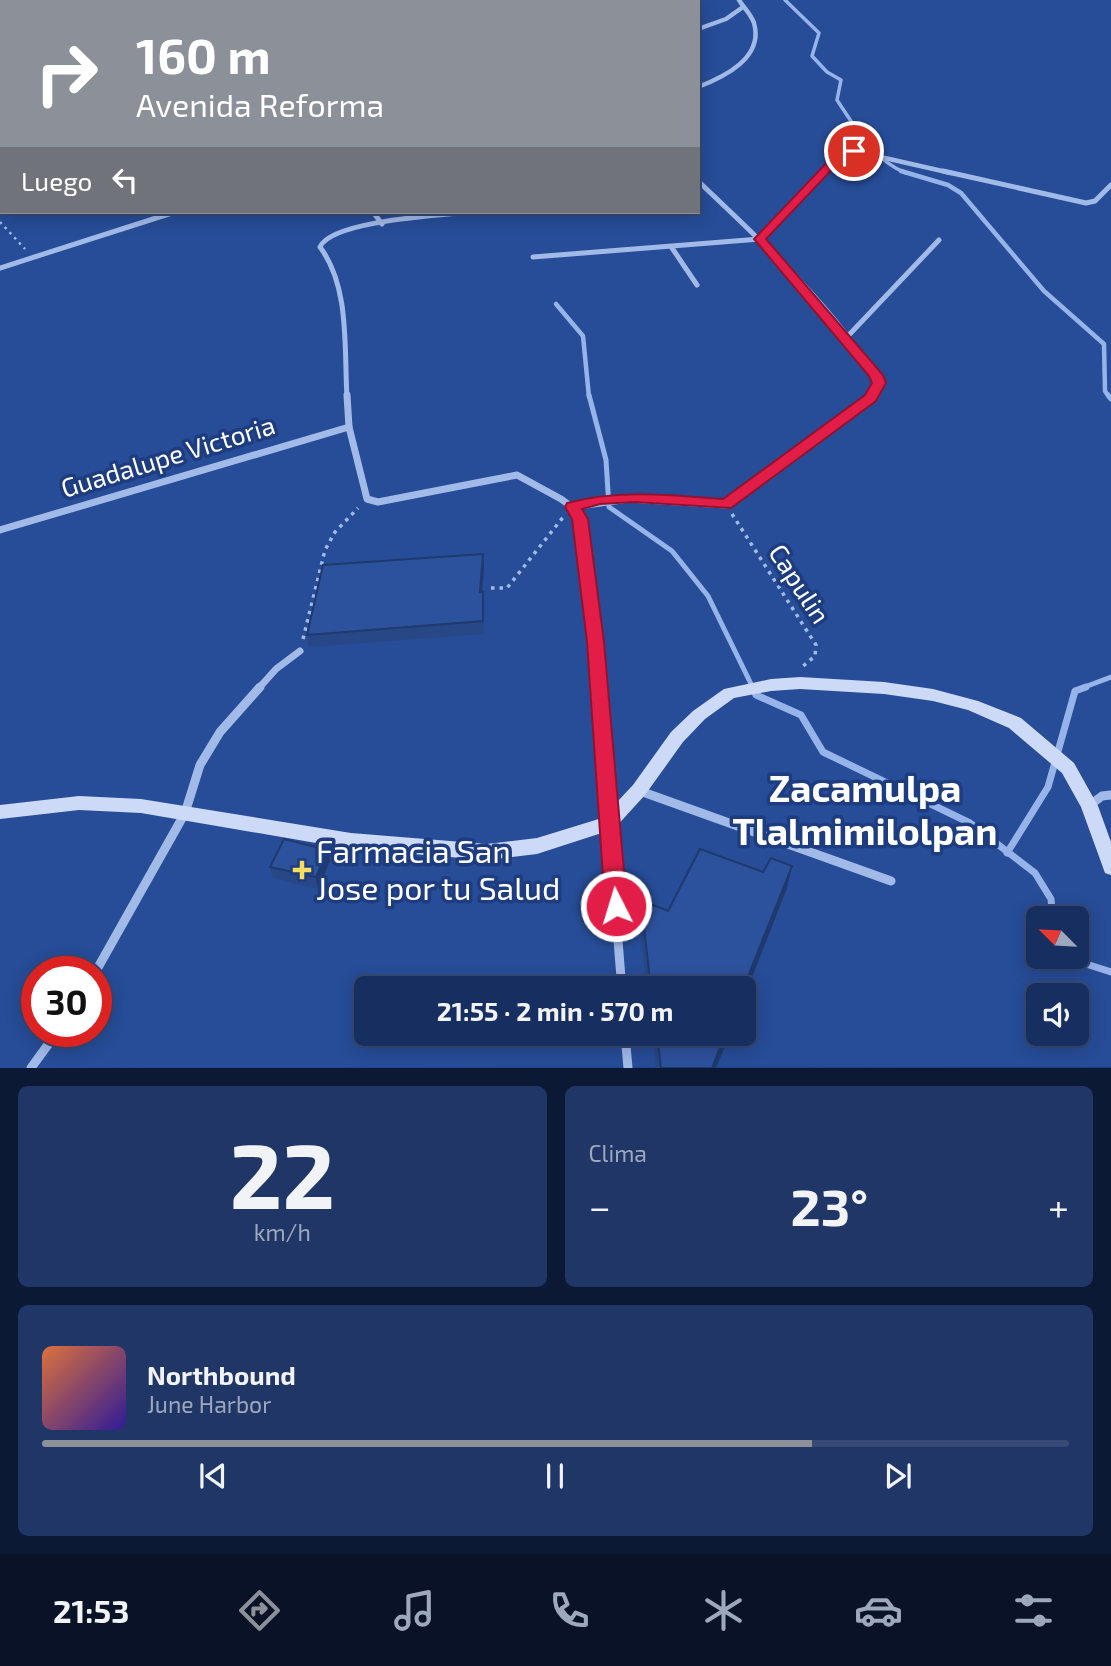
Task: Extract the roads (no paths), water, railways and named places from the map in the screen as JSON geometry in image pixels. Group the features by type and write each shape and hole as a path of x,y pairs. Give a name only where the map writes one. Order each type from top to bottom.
{"main road":[{"path":"0,812 79,803 185,813 218,821 326,838 487,852 537,846 607,824 639,790 677,737 699,715 730,693 771,685 800,683 884,688 933,695 972,705 1015,723 1068,768 1086,798 1111,867"}],"street":[{"path":"700,86 730,71 751,53 755,29 739,0"},
{"path":"700,28 726,19 743,6"},
{"path":"533,257 760,239 837,159 850,151 866,152 1091,203 1111,185"},
{"path":"572,507 599,499 634,497 726,505 871,398 879,383 876,375 847,337 760,239 700,183"},
{"path":"0,268 168,214"},
{"path":"374,214 382,224"},
{"path":"455,214 382,224 332,235 324,240 320,247 332,262 339,283 349,427 367,499 378,502 517,475 534,482 572,507 580,519 596,642 608,779 607,824 621,976"},
{"path":"847,337 939,240"},
{"path":"672,248 697,285"},
{"name":"Guadalupe Victoria","path":"0,530 321,433 349,427"},
{"path":"104,956 185,813 200,765 220,732 276,669 300,652"},
{"path":"639,790 891,881"},
{"path":"1086,798 1111,795"},
{"path":"626,1046 628,1068"},
{"path":"31,1068 46,1047"}],"waterway":[{"path":"785,0 819,33 812,56 827,72 841,80 837,100 858,132 884,160 903,172"},
{"path":"903,172 948,185 961,193 1044,291 1104,344 1105,391 1109,397"},
{"path":"556,304 583,336 589,397"},
{"path":"589,395 606,460 609,507 672,551 708,596 753,688"},
{"path":"1108,395 1111,399"},
{"path":"1082,688 1111,677"},
{"path":"752,687 756,695 801,715 823,752 970,823 1008,852"},
{"path":"1008,852 1048,787 1075,691 1086,687"},
{"path":"1008,852 1035,873 1051,899 1052,906"},
{"path":"1089,965 1111,972"}],"place":[{"name":"Farmacia San Jose por tu Salud","path":"302,870"}],"district":[{"name":"Zacamulpa Tlalmimilolpan","path":"865,810"}]}
